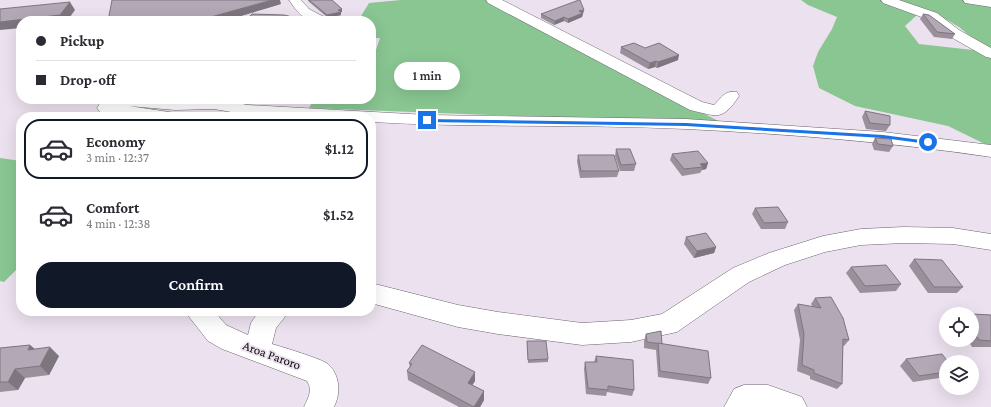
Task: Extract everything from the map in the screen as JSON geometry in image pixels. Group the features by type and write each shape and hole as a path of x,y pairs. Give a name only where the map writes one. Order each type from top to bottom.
{"street":[{"path":"295,0 304,12 312,16"},
{"path":"492,0 696,106 716,111 721,108 731,96"},
{"path":"887,0 932,16 954,33 991,54"},
{"path":"970,0 991,3"},
{"path":"108,104 106,108 134,112"},
{"path":"163,104 214,104 248,110 281,112"},
{"path":"376,117 427,120 686,124 727,128 762,128 883,137 991,151"},
{"path":"376,294 458,316 498,323 582,334 631,331 668,324 741,275 777,259 823,244 861,238 904,235 953,236 991,242"},
{"name":"Aroa Paroro","path":"203,316 216,333 231,341 257,351 289,360 317,372 324,381 326,390 319,407"},
{"path":"257,351 264,323 270,316"},
{"path":"739,407 744,399 768,399 792,407"}],"green space":[{"path":"401,0 485,0 724,124 309,108 311,104 376,104 376,50 380,38 376,38 376,16 361,16 369,3"},
{"path":"801,0 991,0 991,48 977,42 959,27 933,12 918,14 905,26 919,44 991,52 991,147 948,126 855,106 819,88 813,66 818,52 832,29 837,17 808,5"},
{"path":"0,158 16,160 16,270 4,282 0,281"}],"building":[{"path":"112,0 272,0 215,16 109,16"},
{"path":"309,0 332,0 342,9 338,10 341,12 327,15"},
{"path":"579,0 584,10 579,11 583,13 568,19 564,17 555,21 541,14"},
{"path":"70,2 60,15 16,16 16,20 0,22 0,9"},
{"path":"252,14 288,16 250,16"},
{"path":"923,14 929,15 955,34 937,32"},
{"path":"634,43 645,48 659,43 679,55 650,63 621,47"},
{"path":"865,111 890,116 890,125 870,123"},
{"path":"875,138 891,139 893,146 878,144"},
{"path":"616,149 630,149 636,164 621,165"},
{"path":"698,151 708,163 700,164 703,167 684,169 672,154"},
{"path":"578,155 614,155 619,171 581,171"},
{"path":"778,207 788,222 764,223 755,208"},
{"path":"706,233 716,247 697,251 686,237"},
{"path":"914,259 942,260 963,287 934,287"},
{"path":"886,265 901,284 865,286 851,267"},
{"path":"831,297 843,318 849,340 843,339 842,384 814,373 814,370 802,365 804,334 798,304 821,308 815,298"},
{"path":"979,314 991,315 991,341 979,340"},
{"path":"661,331 662,344 647,342 646,334"},
{"path":"527,341 546,341 548,359 528,360"},
{"path":"658,343 708,351 711,378 660,371"},
{"path":"30,345 28,350 50,347 40,366 15,369 8,382 0,382 0,348"},
{"path":"422,345 475,372 468,383 484,391 474,407 407,371 412,364 409,363"},
{"path":"942,354 943,355 939,355 939,373 919,376 906,359"},
{"path":"596,356 633,360 634,390 608,386 608,390 588,388 585,362 597,362"}],"route":[{"path":"427,120 686,124 727,128 762,128 883,137 928,142"}]}
